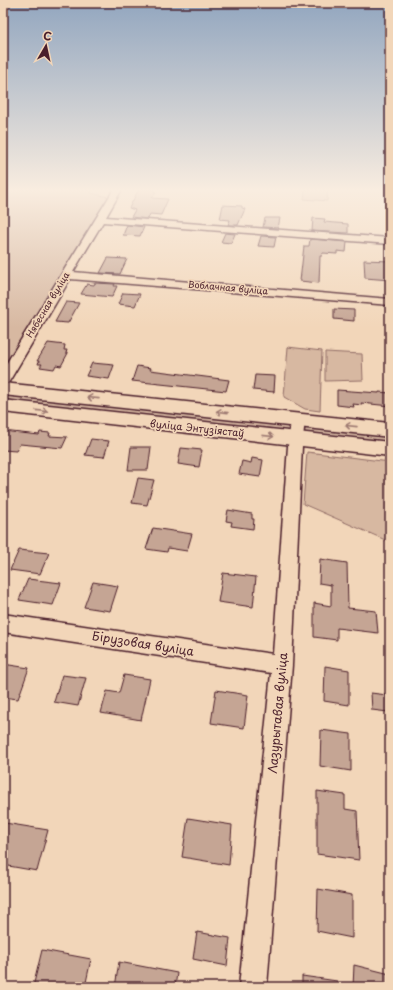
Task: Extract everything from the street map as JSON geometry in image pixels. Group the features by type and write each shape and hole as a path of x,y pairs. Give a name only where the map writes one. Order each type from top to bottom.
{"street":[{"name":"Нябесная вуліца","path":"3,380 91,235"},
{"path":"310,235 390,241"},
{"name":"Воблачная вуліца","path":"66,275 390,302"},
{"name":"вуліца Энтузіястаў","path":"3,388 297,429 390,449"},
{"name":"вуліца Энтузіястаў","path":"3,406 297,429 390,430"},
{"name":"Лазурытавая вуліца","path":"253,987 282,665 297,429"},
{"name":"Бірузовая вуліца","path":"3,623 282,665"}],"shaded area":[{"path":"3,235 85,235 3,368"},
{"path":"288,347 322,351 320,411 305,409 284,397"},
{"path":"325,352 362,354 363,380 325,381"},
{"path":"3,393 286,425 289,430 285,433 3,402"},
{"path":"309,426 390,435 390,444 308,435 303,430"},
{"path":"307,452 390,462 390,542 303,504"}],"building":[{"path":"224,235 234,235 231,243 221,242"},
{"path":"261,236 276,237 274,247 258,246"},
{"path":"310,239 347,242 346,252 337,251 337,254 323,253 322,256 320,256 319,283 300,281 304,246 309,246"},
{"path":"108,258 127,259 120,274 100,273"},
{"path":"364,260 390,261 390,280 365,278"},
{"path":"95,283 115,284 114,286 117,286 112,297 81,294 87,284 94,285"},
{"path":"123,293 140,294 135,306 118,304"},
{"path":"66,302 79,303 68,323 55,322"},
{"path":"334,309 354,310 354,321 334,319"},
{"path":"48,343 65,345 64,350 67,350 66,353 68,353 61,366 56,365 54,369 40,367 42,364 38,364 39,361 37,361"},
{"path":"92,363 114,365 109,379 86,376"},
{"path":"137,366 151,368 150,370 229,380 226,391 132,381"},
{"path":"255,375 275,376 274,392 253,390"},
{"path":"337,390 390,393 390,406 361,403 362,405 353,404 354,407 337,405"},
{"path":"3,431 39,435 40,432 50,433 49,436 67,437 62,448 20,444 16,451 3,450"},
{"path":"91,439 109,441 104,457 85,455"},
{"path":"131,447 151,447 148,470 128,470"},
{"path":"181,448 202,450 199,467 178,464"},
{"path":"252,458 263,460 260,477 239,474 242,461 251,463"},
{"path":"138,478 154,480 147,505 132,503"},
{"path":"228,510 252,514 252,519 254,519 253,529 231,526 232,522 226,521"},
{"path":"153,528 192,534 187,551 168,548 167,552 146,549"},
{"path":"19,550 49,553 40,574 10,570"},
{"path":"320,559 347,563 348,608 376,611 378,633 337,628 337,640 314,637 314,603 331,606 331,585 319,583"},
{"path":"223,573 256,577 253,607 218,602"},
{"path":"28,579 61,583 53,605 19,600"},
{"path":"93,582 118,586 110,611 84,607"},
{"path":"3,664 29,668 18,699 3,697"},
{"path":"325,666 349,670 349,705 324,701"},
{"path":"62,675 86,678 78,706 54,702"},
{"path":"124,675 150,679 141,720 101,713 107,691 119,693"},
{"path":"216,690 248,695 244,728 211,723"},
{"path":"371,693 387,695 388,712 372,710"},
{"path":"321,730 351,734 351,771 320,766"},
{"path":"317,791 345,795 345,809 357,811 359,860 317,854"},
{"path":"188,818 232,825 229,865 182,857"},
{"path":"5,823 48,830 37,871 3,865 3,830"},
{"path":"318,889 352,895 352,938 317,931"},
{"path":"197,932 230,938 227,966 193,959"},
{"path":"42,950 91,959 85,987 33,987"},
{"path":"119,962 177,973 175,987 115,987"},
{"path":"354,965 390,974 390,987 353,987"},
{"path":"302,976 337,981 336,987 302,987"}]}
